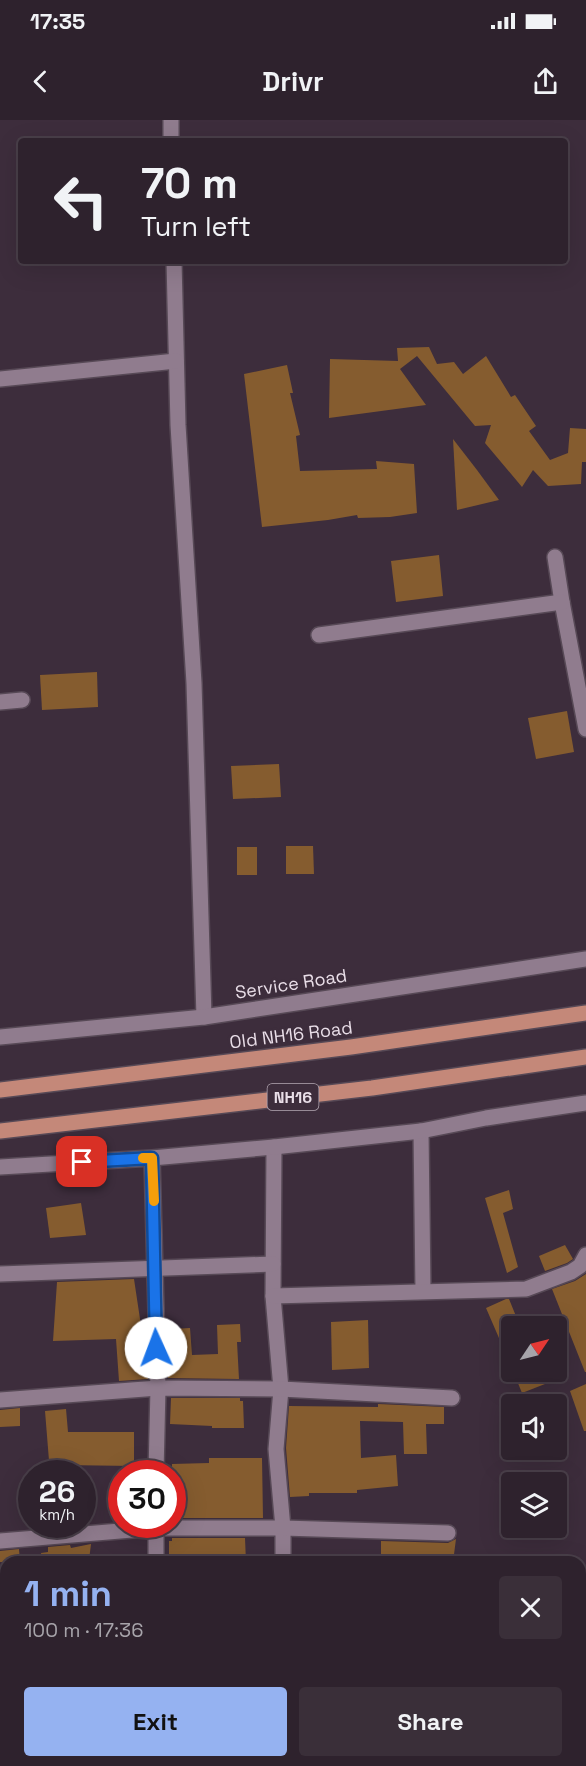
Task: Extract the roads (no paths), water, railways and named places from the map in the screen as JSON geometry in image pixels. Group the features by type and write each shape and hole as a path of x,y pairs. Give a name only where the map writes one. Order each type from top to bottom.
{"main road":[{"name":"Old NH16 Road","path":"0,1090 351,1047 586,1013"},
{"name":"NH16","path":"0,1131 372,1088 586,1057"}],"street":[{"path":"171,120 171,138"},
{"path":"174,264 178,425 195,683 204,1017"},
{"path":"0,379 176,361"},
{"path":"555,557 586,729"},
{"path":"319,636 562,602"},
{"path":"0,702 22,699"},
{"name":"Service Road","path":"0,1037 204,1017 586,959"},
{"path":"0,1167 152,1158 421,1131 486,1118 586,1103"},
{"path":"421,1131 423,1291"},
{"path":"274,1147 273,1296 281,1389 276,1449 283,1528 283,1556"},
{"path":"152,1158 158,1388 156,1460"},
{"path":"273,1296 526,1289 571,1272 580,1266 586,1255"},
{"path":"0,1274 273,1264"},
{"path":"0,1400 158,1388 281,1389 452,1398"},
{"path":"186,1526 448,1533"},
{"path":"0,1540 108,1530"},
{"path":"156,1538 156,1556"}]}
